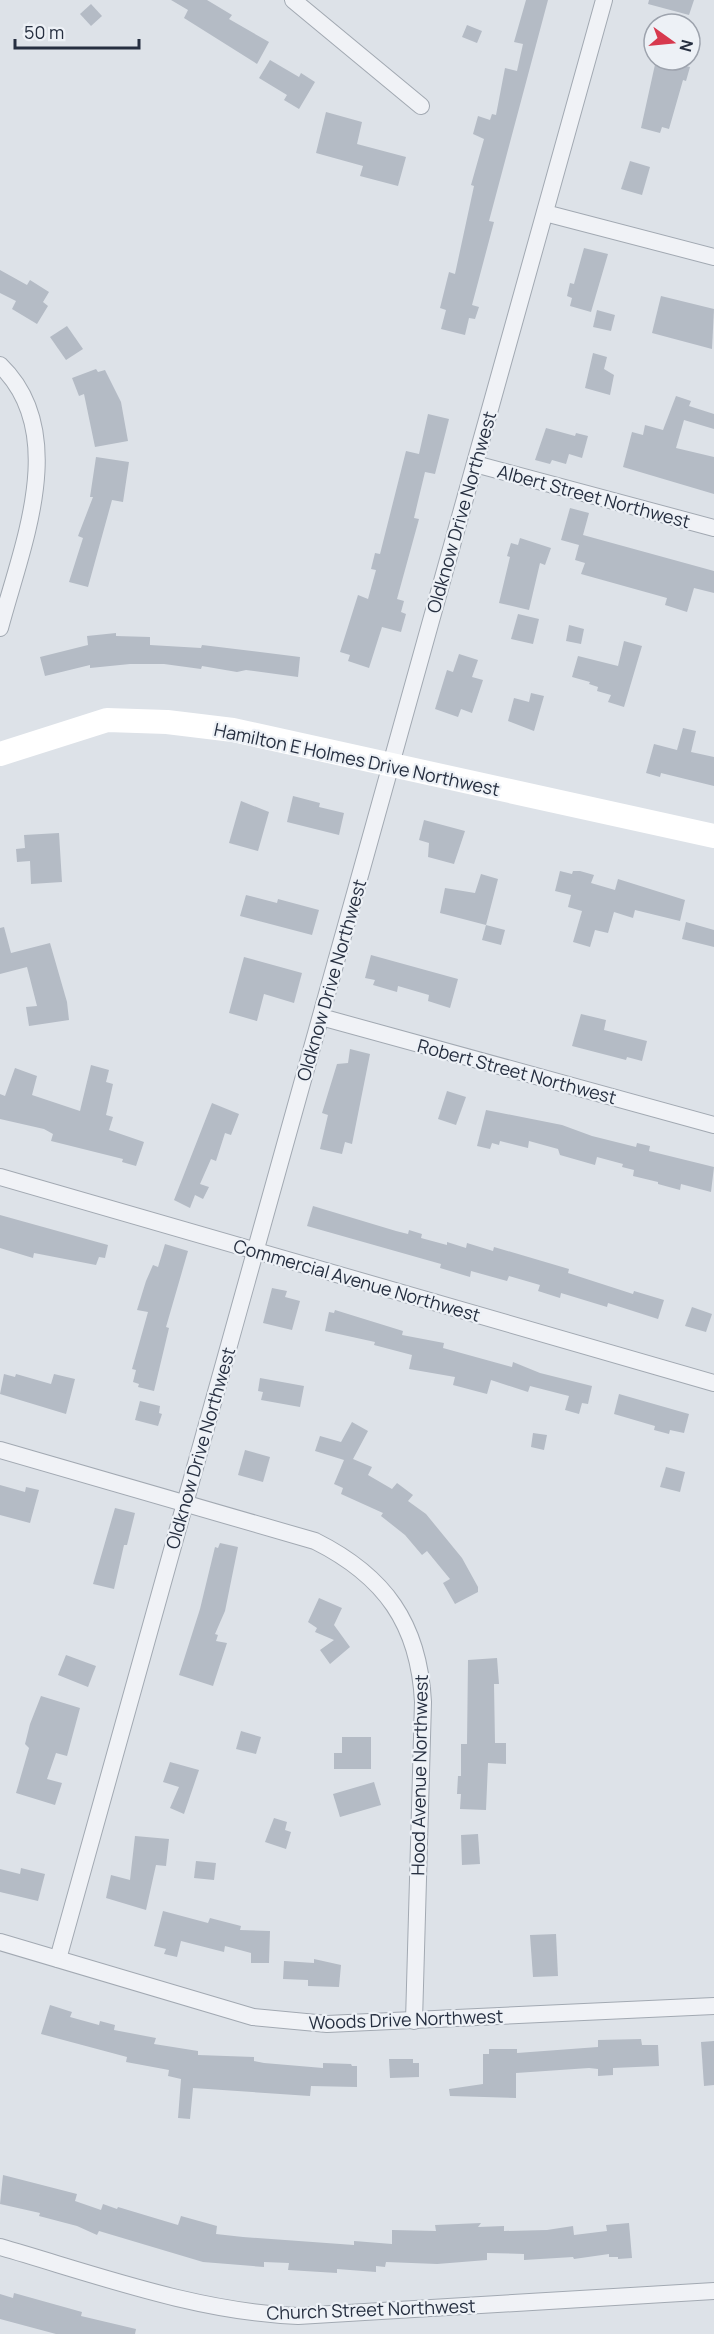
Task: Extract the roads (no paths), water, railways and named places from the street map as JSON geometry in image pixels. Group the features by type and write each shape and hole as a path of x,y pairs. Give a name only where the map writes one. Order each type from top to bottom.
{"main road":[{"name":"Hamilton E Holmes Drive Northwest","path":"0,754 107,720 167,722 233,730 714,836"}],"street":[{"path":"293,0 421,106"},
{"name":"Oldknow Drive Northwest","path":"58,1959 604,0"},
{"path":"545,213 714,257"},
{"path":"0,365 11,376 31,412 39,454 33,501 0,628"},
{"name":"Albert Street Northwest","path":"475,464 714,528"},
{"name":"Robert Street Northwest","path":"321,1017 714,1125"},
{"name":"Commercial Avenue Northwest","path":"0,1177 714,1383"},
{"name":"Hood Avenue Northwest","path":"0,1450 315,1541 337,1552 360,1568 380,1587 397,1609 410,1634 421,1669 423,1702 414,2020"},
{"name":"Woods Drive Northwest","path":"0,1942 254,2017 327,2024 714,2006"},
{"name":"Church Street Northwest","path":"0,2247 159,2293 253,2314 310,2315 714,2291"}]}
